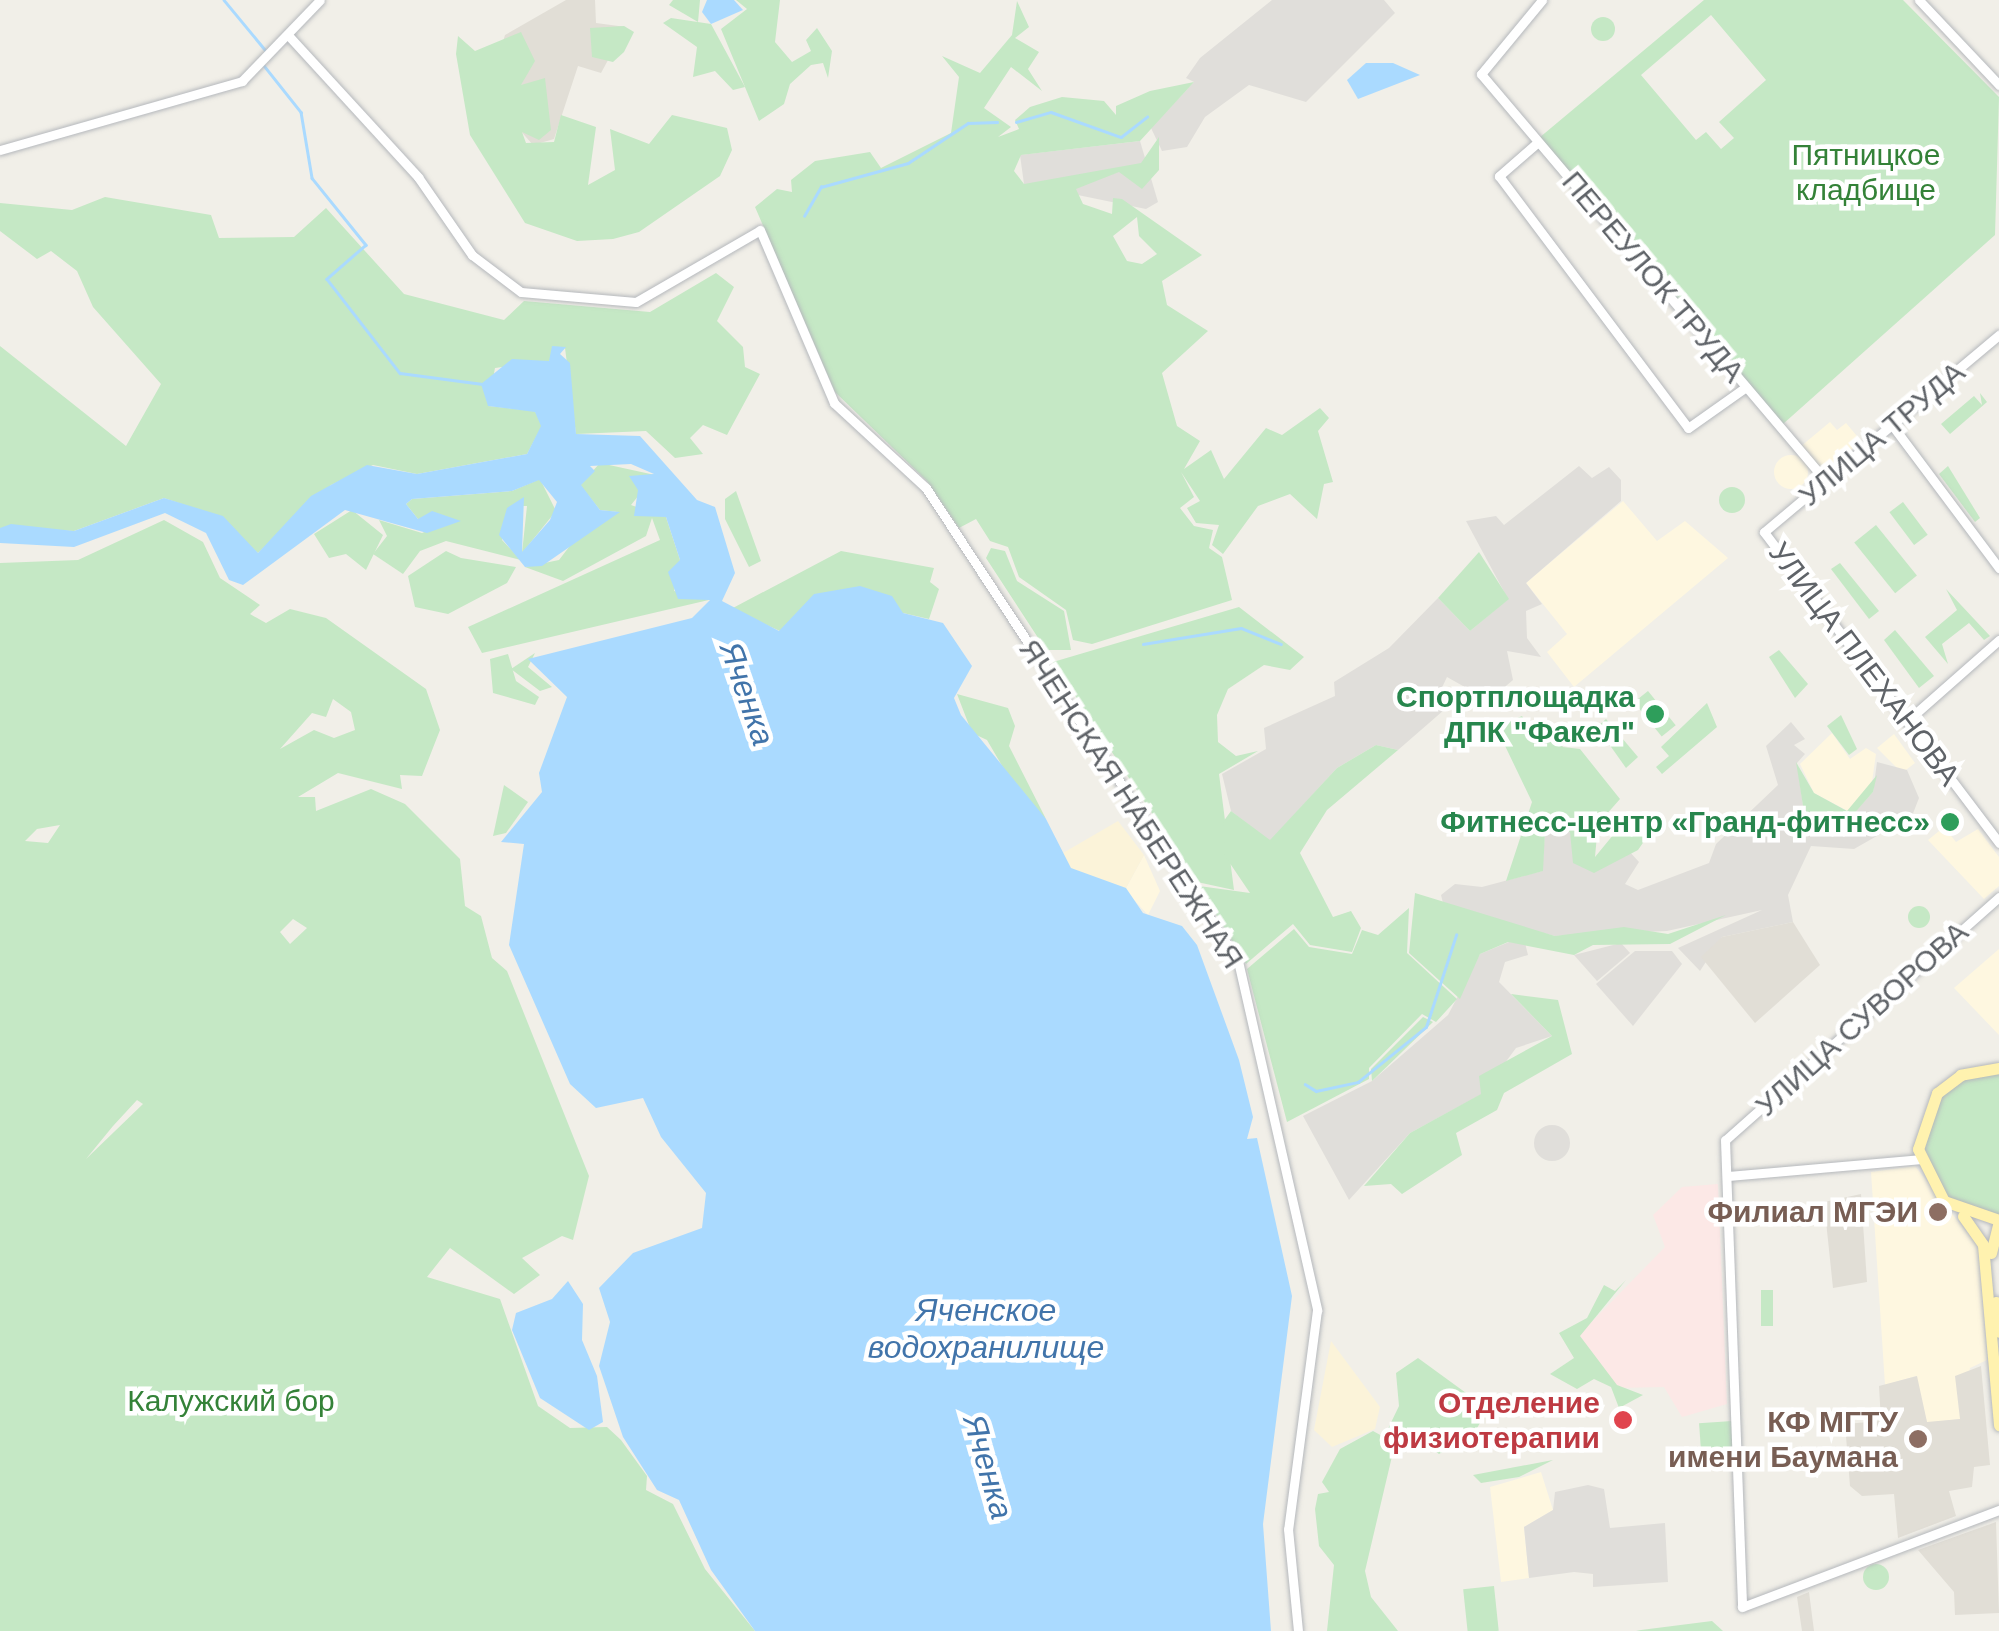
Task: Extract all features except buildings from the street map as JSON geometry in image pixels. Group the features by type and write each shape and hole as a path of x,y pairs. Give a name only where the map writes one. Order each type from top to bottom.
{"main road":[{"path":"1999,1068 1961,1075 1937,1093 1922,1119 1920,1159 1984,1245 1999,1425"},
{"path":"1956,1210 1999,1220 1990,1244 1999,1332"}],"street":[{"path":"0,150 242,81 320,0"},
{"name":"ПЕРЕУЛОК ТРУДА","path":"1542,0 1481,74 1826,480"},
{"path":"1918,0 1999,85"},
{"name":"ЯЧЕНСКАЯ НАБЕРЕЖНАЯ","path":"288,35 472,255 530,294 647,298 760,230 822,385 926,488 1238,961 1317,1310 1288,1528 1298,1631"},
{"path":"1538,142 1498,176 1688,428 1746,386"},
{"name":"УЛИЦА ТРУДА","path":"1764,532 1999,335"},
{"path":"1892,425 1999,568"},
{"name":"УЛИЦА ПЛЕХАНОВА","path":"1764,532 1999,843"},
{"path":"1907,720 1999,640"},
{"name":"УЛИЦА СУВОРОВА","path":"1727,1176 1725,1140 1999,897"},
{"path":"1920,1159 1727,1176 1742,1607 1999,1510"}],"shaded area":[{"path":"566,0 595,0 596,23 626,27 601,73 578,66 554,139 533,145 518,128 513,73 499,55 505,35"},
{"path":"1272,0 1384,0 1395,13 1306,102 1249,85 1205,117 1187,147 1162,151 1151,128 1194,82 1186,78 1200,58"},
{"path":"1140,141 1158,202 1146,209 1024,184 1020,155"},
{"path":"1830,422 1837,430 1846,423 1862,442 1824,470 1800,447"},
{"path":"1791,455 1803,460 1808,472 1803,484 1791,489 1779,484 1774,472 1779,460"},
{"path":"1579,466 1592,478 1609,467 1621,480 1621,501 1526,583 1542,604 1526,611 1527,638 1541,657 1507,651 1513,680 1500,691 1479,695 1447,677 1438,696 1444,710 1398,750 1376,745 1337,768 1270,841 1231,811 1222,774 1266,749 1264,728 1335,696 1334,682 1389,648 1438,598 1470,631 1508,599 1466,521 1496,516 1504,525"},
{"path":"1623,501 1657,541 1685,521 1728,558 1574,687 1547,652 1567,634 1526,583"},
{"path":"1791,722 1805,739 1794,745 1805,754 1797,763 1804,812 1851,816 1873,792 1877,762 1907,770 1919,798 1912,816 1854,849 1811,846 1788,895 1793,922 1722,937 1700,971 1678,948 1762,910 1667,931 1555,936 1444,907 1441,895 1455,884 1482,887 1542,871 1545,833 1557,828 1570,832 1594,872 1628,850 1639,862 1625,884 1638,890 1709,863 1716,844 1778,785 1766,746"},
{"path":"1832,733 1850,759 1866,748 1876,754 1871,789 1848,811 1814,793 1800,764"},
{"path":"1894,734 1915,763 1902,773 1877,748"},
{"path":"1944,827 1956,842 1978,829 1999,857 1999,886 1984,899 1928,840"},
{"path":"1144,855 1160,891 1148,915 1125,890"},
{"path":"1793,922 1820,965 1755,1023 1701,957 1722,937"},
{"path":"1509,942 1525,943 1528,955 1505,962 1499,982 1552,1036 1516,1048 1482,1094 1410,1133 1349,1200 1303,1116 1372,1081 1448,1015 1480,954"},
{"path":"1621,943 1630,953 1597,981 1574,955"},
{"path":"1999,949 1999,1035 1954,988"},
{"path":"1635,951 1672,951 1682,964 1633,1026 1596,984"},
{"path":"1552,1125 1565,1130 1570,1143 1565,1156 1552,1161 1539,1156 1534,1143 1539,1130"},
{"path":"1915,1166 1978,1247 1987,1360 1970,1368 1960,1419 1927,1423 1916,1376 1885,1385 1871,1172"},
{"path":"1718,1184 1727,1404 1682,1417 1664,1387 1615,1388 1578,1336 1665,1247 1653,1215 1682,1187"},
{"path":"1861,1194 1867,1282 1833,1288 1824,1202"},
{"name":"КФ МГТУ имени Баумана","path":"1981,1366 1990,1465 1974,1467 1972,1487 1949,1491 1956,1516 1898,1538 1894,1494 1862,1496 1850,1486 1845,1424 1881,1421 1879,1386 1917,1376 1927,1422 1960,1419 1955,1376"},
{"path":"1541,1472 1553,1510 1524,1527 1529,1578 1501,1582 1490,1487"},
{"path":"1588,1485 1604,1489 1610,1528 1665,1523 1668,1582 1593,1587 1593,1574 1574,1572 1529,1578 1524,1527 1553,1510 1555,1492"},
{"path":"1996,1522 1999,1613 1955,1615 1954,1592 1918,1550"},
{"path":"1809,1592 1814,1631 1802,1631 1797,1597"}],"green space":[{"path":"673,0 700,0 698,22 669,5"},
{"path":"736,0 780,0 775,42 792,62 811,51 806,40 817,28 832,51 828,78 823,63 811,65 790,84 784,104 759,121 721,29 747,9"},
{"name":"Пятницкое кладбище","path":"1704,0 1903,0 1999,97 1995,235 1783,424 1539,138","holes":["1711,15 1766,80 1719,122 1734,138 1721,149 1706,132 1696,140 1641,75"]},
{"path":"1017,1 1029,27 1015,38 1039,52 1028,69 1042,91 1011,67 984,108 1011,127 998,137 1019,129 1015,120 1030,107 1062,97 1104,101 1116,115 1116,106 1150,91 1194,82 1140,141 1021,155 1014,171 1024,184 1141,163 1159,137 1159,170 1142,189 1119,172 1076,189 1083,204 1112,214 1113,198 1122,199 1202,255 1162,281 1167,305 1208,331 1162,373 1177,426 1200,441 1184,469 1211,450 1224,479 1266,428 1282,435 1320,408 1329,418 1318,431 1333,482 1324,484 1317,519 1290,494 1258,506 1223,554 1212,545 1219,525 1196,523 1187,508 1200,501 1181,472 1194,497 1180,508 1194,526 1213,530 1209,548 1222,557 1232,600 1092,644 1073,640 1066,610 1019,577 1008,547 990,541 976,519 959,528 927,481 835,392 755,207 777,189 792,192 791,180 815,161 870,152 881,168 951,133 959,77 942,56 980,73 1012,35","holes":["1137,217 1139,236 1157,254 1142,264 1127,261 1113,236"]},
{"path":"1603,17 1615,29 1603,41 1591,29"},
{"path":"671,18 711,24 745,87 733,90 715,71 693,77 697,47 663,23"},
{"path":"624,26 634,32 624,52 613,62 592,57 590,28"},
{"path":"521,32 535,61 521,85 545,78 551,130 539,140 522,132 526,143 554,142 561,115 596,127 588,185 615,170 610,129 649,144 672,115 727,128 732,150 720,176 639,232 613,239 577,241 525,223 470,135 456,54 458,36 475,51"},
{"path":"105,197 211,215 219,238 294,237 326,208 404,294 504,320 524,301 650,312 716,273 734,287 717,321 743,347 745,367 760,374 727,435 703,425 690,438 703,454 675,458 646,431 576,434 565,348 549,361 495,368 488,406 535,411 542,426 527,454 417,474 373,465 331,485 258,553 211,514 164,498 74,531 0,528 0,346 126,446 161,384 93,307 77,271 51,251 37,259 0,231 0,203 72,210"},
{"path":"1980,393 1987,402 1950,434 1941,424 1974,396 1982,405"},
{"path":"600,463 655,475 631,505 666,517 680,560 674,591 713,599 482,653 468,627 660,540 652,518 646,536 563,581 525,567 559,560 579,534 618,512 600,510 580,485"},
{"path":"1948,466 1980,518 1975,522 1939,474"},
{"path":"540,479 556,511 522,553 527,506 515,506 502,540 521,560 446,541 420,551 403,574 373,554 387,536 379,520 422,533 453,520 418,519 406,504 412,499 512,491"},
{"path":"1732,487 1741,491 1745,500 1741,509 1732,513 1723,509 1719,500 1723,491"},
{"path":"736,491 761,561 749,567 725,519 725,499"},
{"path":"1903,502 1928,535 1914,545 1889,512"},
{"path":"352,510 383,535 366,570 346,554 329,558 314,534"},
{"name":"Калужский бор","path":"164,520 203,542 220,578 260,605 250,614 266,623 290,609 326,618 426,689 440,730 422,776 400,775 402,789 338,773 298,797 315,797 316,811 371,789 405,804 460,859 465,906 481,916 492,958 507,971 589,1176 573,1240 562,1236 522,1258 540,1275 514,1294 450,1248 427,1277 500,1299 538,1406 570,1428 607,1427 621,1440 647,1476 646,1490 673,1504 705,1569 755,1631 0,1631 0,563 78,560","holes":["333,699 351,712 355,730 334,738 314,730 280,749 312,713 326,717","60,825 48,843 25,841 37,829","293,919 307,928 290,944 280,932","137,1100 143,1104 86,1159"]},
{"path":"1876,525 1917,576 1895,593 1854,543"},
{"path":"991,548 1005,551 1017,581 1064,611 1071,650 1046,650 986,558"},
{"path":"446,551 461,558 516,567 507,583 448,614 415,607 408,576"},
{"path":"841,551 934,568 930,582 939,589 929,619 903,613 780,631 731,609"},
{"path":"1479,552 1509,599 1470,631 1438,598"},
{"path":"1840,563 1879,611 1869,619 1831,569"},
{"path":"1946,589 1990,636 1984,640 1969,623 1942,644 1948,664 1925,637 1957,610"},
{"path":"1239,607 1304,657 1290,670 1264,665 1228,689 1217,715 1218,742 1236,756 1258,751 1219,774 1234,890 1197,882 1053,662"},
{"path":"1895,630 1934,676 1919,688 1884,640"},
{"path":"1779,650 1808,684 1795,698 1769,657"},
{"path":"535,653 528,667 552,687 540,691 511,669"},
{"path":"508,654 516,681 539,697 535,705 493,693 490,659"},
{"name":"Спортплощадка ДПК \"Факел\"","path":"1648,691 1676,725 1662,737 1634,702"},
{"path":"957,694 1008,708 1015,726 1009,746 1046,819 1022,800 987,740 972,733"},
{"path":"1707,703 1717,727 1662,774 1656,767 1669,756 1661,747"},
{"path":"1841,715 1857,749 1849,755 1827,726"},
{"path":"1522,716 1531,730 1547,728 1563,747 1580,749 1620,799 1598,824 1595,857 1623,823 1647,837 1638,850 1594,873 1573,863 1570,832 1557,828 1545,833 1543,871 1506,881 1532,802 1496,727"},
{"path":"1606,719 1638,757 1626,768 1597,727"},
{"path":"1376,745 1398,750 1327,810 1300,853 1333,917 1351,911 1361,928 1352,952 1310,945 1293,924 1246,964 1199,886 1250,893 1225,856 1223,822 1231,811 1270,840 1337,768"},
{"path":"1796,762 1814,793 1847,811 1877,775 1873,792 1851,817 1804,812"},
{"path":"504,785 528,802 506,833 493,836"},
{"path":"1415,893 1555,936 1624,927 1668,934 1726,915 1670,944 1593,945 1574,955 1508,942 1480,954 1460,999 1409,953"},
{"path":"1919,906 1927,909 1927,925 1919,928 1911,925 1908,917 1911,909"},
{"path":"1409,908 1407,953 1457,999 1436,1022 1422,1014 1369,1068 1369,1079 1287,1122 1247,969 1294,929 1309,947 1352,954 1362,930 1378,935"},
{"path":"1511,994 1558,1000 1572,1054 1504,1093 1497,1110 1456,1133 1462,1155 1402,1194 1391,1184 1364,1186 1410,1133 1481,1094 1479,1076 1552,1036"},
{"path":"1423,1017 1433,1022 1372,1081 1371,1069"},
{"path":"1999,1070 1999,1217 1951,1204 1921,1149 1926,1114 1953,1082"},
{"path":"1626,1280 1580,1336 1617,1385 1643,1395 1619,1408 1611,1387 1594,1379 1577,1389 1550,1374 1574,1358 1559,1333 1587,1318 1604,1285 1615,1291"},
{"path":"1761,1290 1773,1290 1773,1326 1761,1326"},
{"path":"1418,1358 1488,1409 1465,1449 1456,1444 1439,1454 1421,1441 1393,1452 1365,1571 1371,1597 1398,1631 1327,1631 1334,1565 1319,1546 1315,1509 1318,1494 1329,1492 1322,1482 1340,1449 1373,1431 1384,1437 1399,1406 1396,1373"},
{"path":"1732,1421 1734,1449 1701,1451 1699,1423"},
{"path":"1553,1460 1519,1477 1481,1483 1473,1475"},
{"path":"1876,1564 1885,1568 1889,1577 1885,1586 1876,1590 1867,1586 1863,1577 1867,1568"},
{"path":"1494,1586 1499,1631 1468,1631 1463,1589"},
{"path":"1712,1621 1723,1631 1636,1631 1641,1630"}],"sand":[{"path":"1118,821 1144,855 1126,888 1071,869 1063,853"},
{"path":"1331,1341 1380,1407 1375,1429 1332,1447 1314,1430"}],"water":[{"path":"707,0 734,0 743,10 711,24 702,12"},
{"path":"1366,63 1393,63 1420,75 1358,99 1347,80"},
{"name":"Яченское водохранилище","path":"552,346 566,347 560,354 570,363 576,434 640,436 697,500 715,507 735,573 722,601 779,631 814,594 860,586 892,596 903,613 943,623 972,666 954,698 961,715 1046,819 1071,868 1126,888 1143,913 1182,926 1197,945 1239,1060 1253,1117 1247,1139 1257,1138 1292,1296 1263,1524 1271,1631 755,1631 711,1570 679,1500 657,1490 623,1437 599,1366 610,1322 599,1288 633,1253 702,1228 706,1193 661,1137 643,1098 596,1108 570,1084 509,945 524,844 501,842 542,792 539,773 567,697 528,659 692,618 710,600 678,599 668,572 680,560 666,517 634,516 638,490 629,476 654,474 631,464 590,466 595,471 581,485 600,510 620,512 542,566 525,567 499,535 507,508 524,497 522,552 550,520 557,502 539,480 512,491 412,499 406,504 418,519 432,511 461,521 427,533 345,510 243,585 229,580 206,533 165,513 74,547 0,543 0,528 11,524 74,531 164,498 223,516 258,553 311,496 367,465 417,474 527,454 541,426 535,412 488,406 481,384 512,359 549,361"},
{"path":"568,1281 583,1304 582,1340 597,1376 603,1422 589,1430 540,1398 512,1330 516,1313 552,1299"}],"waterway":[{"path":"224,0 267,52"},
{"path":"262,63 301,112 312,178 366,245 327,279 400,373 482,384"},
{"path":"1016,122 1051,112 1121,137 1147,117"},
{"path":"804,216 821,187 908,163 968,123 997,122"},
{"path":"1143,644 1241,628 1281,644"},
{"path":"1305,1084 1316,1091 1358,1082 1426,1027 1456,935"}],"place":[{"name":"Спортплощадка ДПК \"Факел\"","path":"1655,714"},
{"name":"Фитнесс-центр «Гранд-фитнесс»","path":"1950,822"},
{"name":"Филиал МГЭИ","path":"1938,1212"},
{"name":"Отделение физиотерапии","path":"1623,1420"},
{"name":"КФ МГТУ имени Баумана","path":"1918,1439"}],"water label":[{"name":"Яченка","path":"747,694"},
{"name":"Яченка","path":"988,1467"}]}
